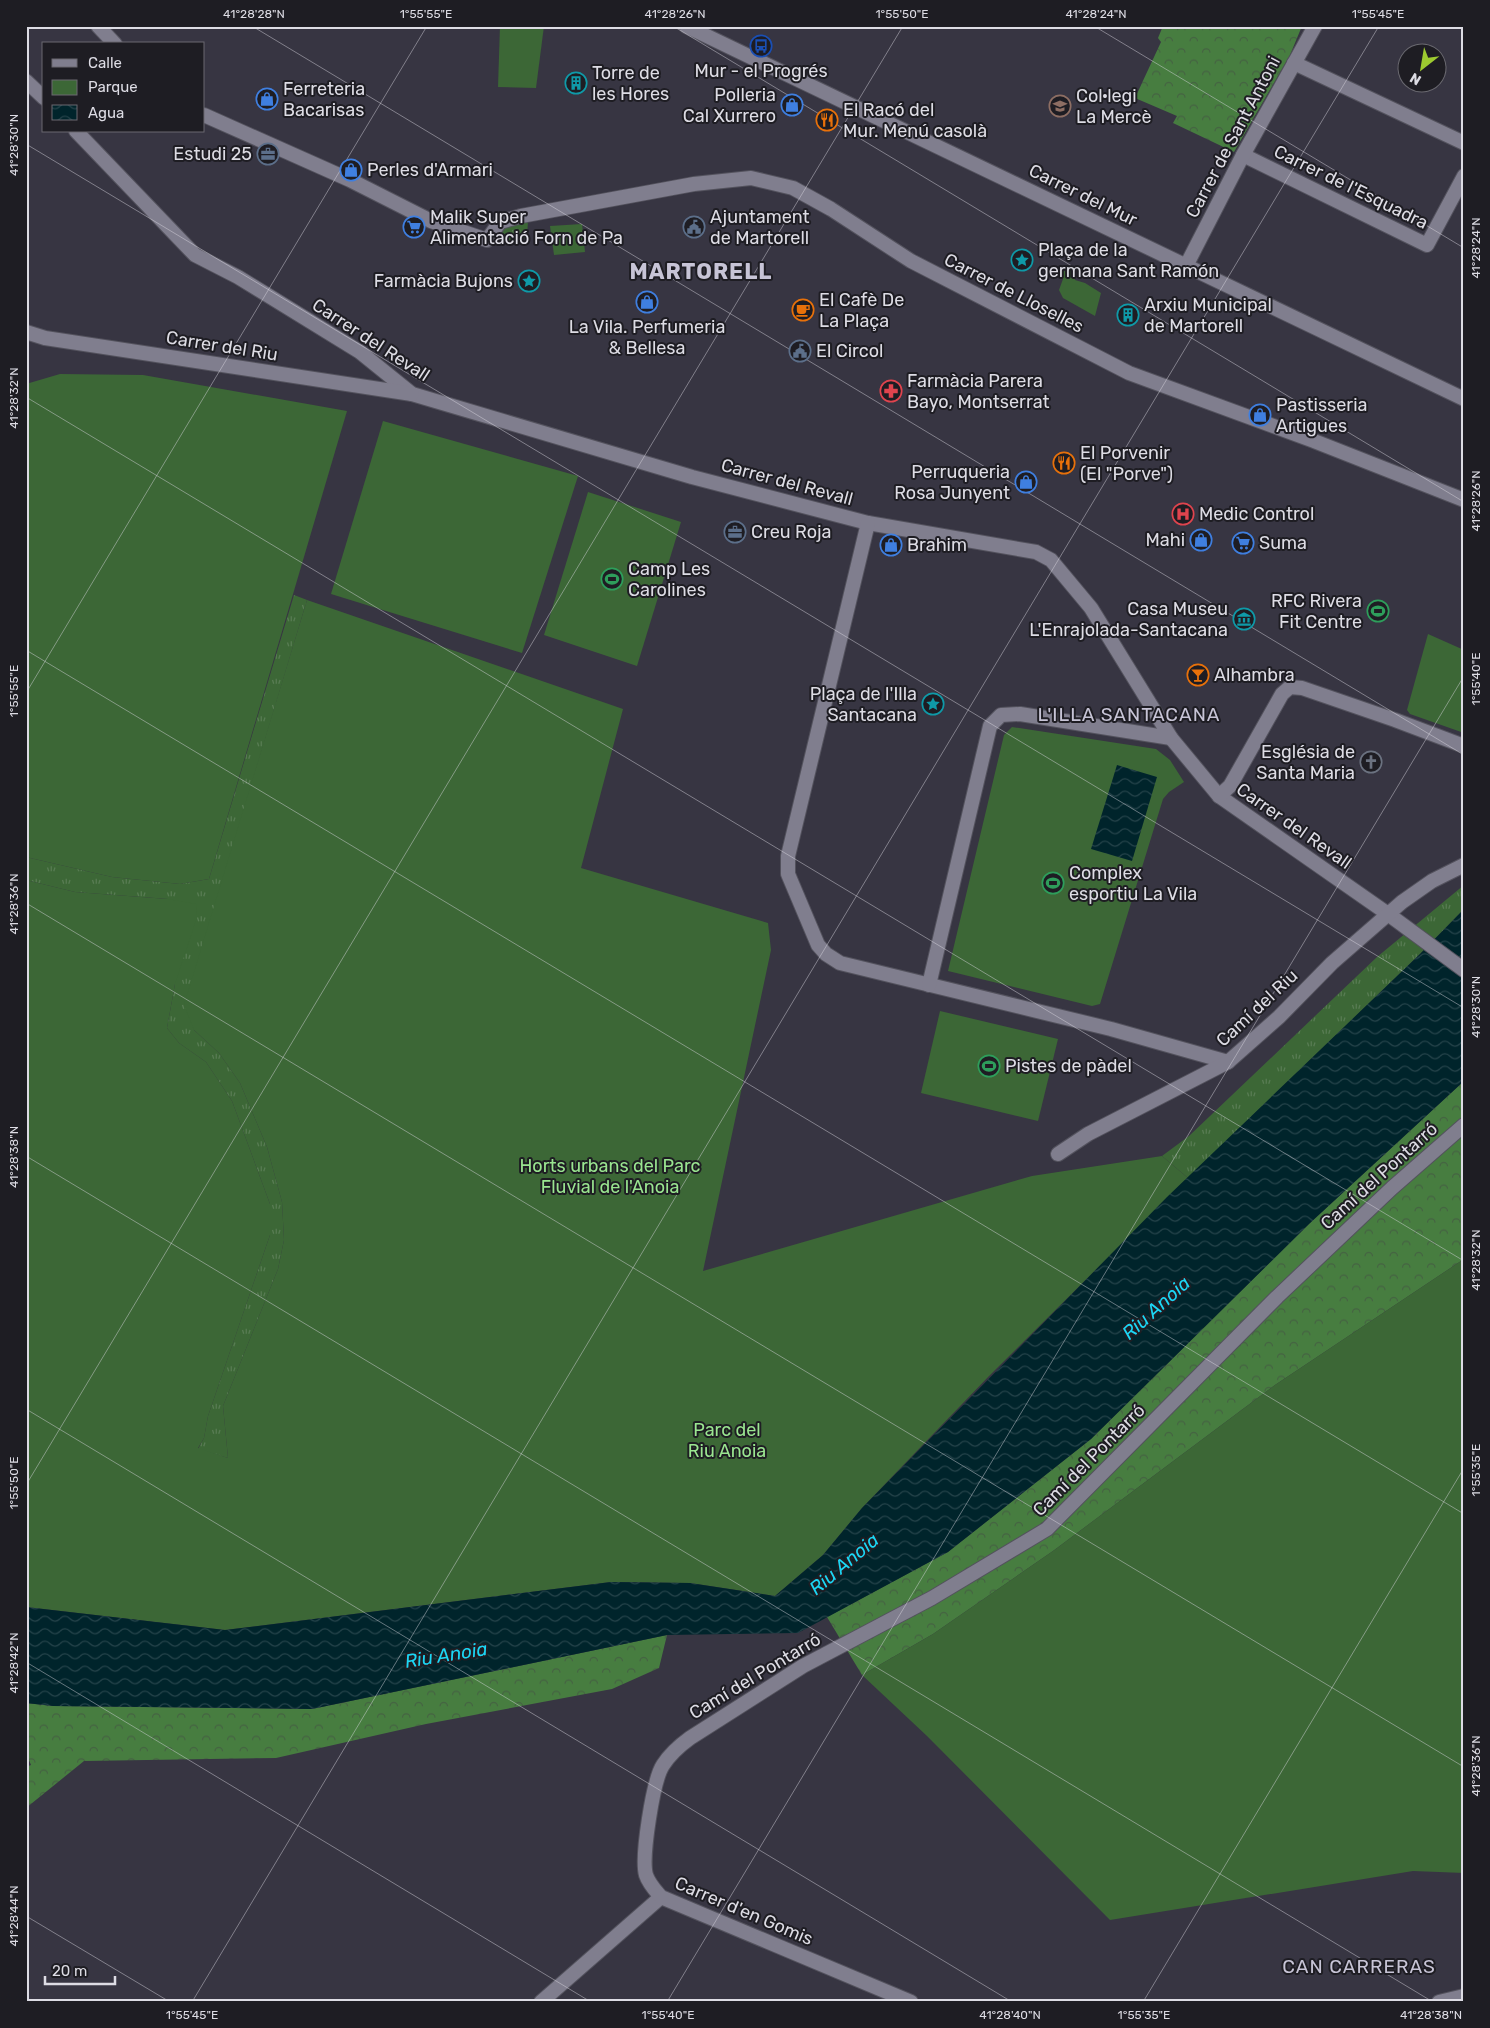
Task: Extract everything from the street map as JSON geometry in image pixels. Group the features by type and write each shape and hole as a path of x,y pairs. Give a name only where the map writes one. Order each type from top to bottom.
{"street":[{"path":"98,26 113,42"},
{"name":"Carrer de Sant Antoni","path":"1186,266 1314,26"},
{"name":"Carrer del Mur","path":"691,27 1464,399"},
{"path":"1294,63 1464,143"},
{"path":"26,81 42,96"},
{"name":"Carrer de Lloselles","path":"205,115 350,180 431,221 487,240 500,222 521,216 694,184 752,178 793,188 831,209 911,261 1129,373 1314,441 1464,500"},
{"name":"Carrer del Revall","path":"77,132 195,256 238,277 360,352 412,394 692,477 868,523 1036,552 1051,560 1091,608 1171,738 1219,796 1388,914 1464,970"},
{"name":"Carrer de l'Esquadra","path":"1243,156 1427,245 1464,176"},
{"name":"Carrer del Riu","path":"26,332 45,338 412,394"},
{"path":"868,523 788,856 788,874 818,945 826,954 840,963 1110,1029 1228,1062"},
{"path":"1219,796 1230,786 1282,694 1290,687 1302,688 1396,720 1464,746"},
{"path":"929,985 990,726 1001,715 1020,714 1171,738"},
{"name":"Camí del Riu","path":"1058,1154 1088,1134 1228,1062 1279,1017 1332,963 1388,914 1420,888 1464,864"},
{"name":"Camí del Pontarró","path":"662,1766 676,1749 690,1738 803,1666 932,1598 1047,1529 1276,1297 1392,1188 1464,1125"},
{"name":"Carrer d'en Gomis","path":"662,1766 654,1787 645,1868 651,1885 661,1897 878,1996 911,2002"},
{"path":"541,2002 661,1897"},
{"path":"1440,2002 1464,1996"}],"green space":[{"path":"500,26 544,26 536,88 498,87"},
{"path":"1163,26 1302,26 1290,55 1234,152 1173,123 1177,116 1135,98 1161,42 1158,38"},
{"path":"528,220 527,238 520,238 515,244 498,236 506,227"},
{"path":"582,224 585,252 554,255 550,226"},
{"path":"1069,269 1074,272 1075,280 1085,283 1101,293 1095,316 1063,298 1059,290 1063,279 1060,273"},
{"path":"60,374 143,375 347,411 209,879 180,884 112,877 26,857 26,384"},
{"path":"383,421 578,476 522,653 331,594"},
{"name":"Camp Les Carolines","path":"588,492 681,522 637,666 544,635"},
{"path":"294,595 307,600 249,793 194,1030 219,1053 240,1083 267,1147 282,1202 284,1240 278,1269 223,1406 228,1458 198,1449 204,1438 208,1416 270,1235 270,1204 232,1101 206,1062 179,1043 167,1028 175,984 168,899 75,892 26,880 26,857 112,877 180,884 209,879"},
{"path":"307,600 623,709 581,868 768,923 771,950 703,1271 1032,1176 1162,1156 1188,1178 989,1376 862,1508 823,1555 775,1596 690,1583 611,1582 225,1630 26,1607 26,880 75,892 168,899 196,904 197,917 175,984 167,1028 179,1043 206,1062 232,1101 270,1204 270,1235 208,1416 204,1438 198,1448 228,1458 223,1406 278,1269 284,1240 282,1202 267,1147 240,1083 219,1053 194,1030 184,1005"},
{"path":"1428,634 1464,650 1464,733 1410,714 1407,710"},
{"name":"Complex esportiu La Vila","path":"1012,727 1156,749 1170,760 1184,782 1169,792 1163,799 1100,1004 1092,1006 948,971 1004,735"},
{"path":"1464,885 1464,909 1420,954 1188,1178 1162,1156 1189,1136 1377,957"},
{"name":"Pistes de pàdel","path":"940,1011 1058,1039 1038,1121 921,1093"},
{"path":"1464,1081 1464,1259 1275,1385 1053,1551 933,1634 862,1675 827,1617 948,1552 1091,1439 1310,1223"},
{"path":"1464,1259 1464,1873 1413,1871 1110,1920 927,1736 862,1675 933,1634 1053,1551 1275,1385"},
{"path":"667,1635 659,1668 612,1689 426,1724 276,1758 84,1761 26,1808 26,1767 31,1765 26,1753 26,1703 53,1706 312,1709"}],"water":[{"path":"1117,765 1157,777 1132,861 1091,849"},
{"name":"Riu Anoia","path":"1464,909 1464,1081 1310,1223 1091,1439 948,1552 798,1633 667,1635 312,1709 53,1706 26,1703 26,1607 225,1630 611,1582 690,1583 775,1596 823,1555 862,1508 1167,1197 1420,954"}],"place":[{"name":"Mur - el Progrés","path":"761,46"},
{"name":"Torre de les Hores","path":"576,83"},
{"name":"Ferreteria Bacarisas","path":"267,99"},
{"name":"Polleria Cal Xurrero","path":"792,105"},
{"name":"Col·legi La Mercè","path":"1060,106"},
{"name":"El Racó del Mur. Menú casolà","path":"827,120"},
{"name":"Estudi 25","path":"268,154"},
{"name":"Perles d'Armari","path":"351,170"},
{"name":"Malik Super Alimentació Forn de Pa","path":"414,227"},
{"name":"Ajuntament de Martorell","path":"694,227"},
{"name":"Plaça de la germana Sant Ramón","path":"1022,260"},
{"name":"Farmàcia Bujons","path":"529,281"},
{"name":"La Vila. Perfumeria & Bellesa","path":"647,302"},
{"name":"El Cafè De La Plaça","path":"803,310"},
{"name":"Arxiu Municipal de Martorell","path":"1128,315"},
{"name":"El Circol","path":"800,351"},
{"name":"Farmàcia Parera Bayo, Montserrat","path":"891,391"},
{"name":"Pastisseria Artigues","path":"1260,415"},
{"name":"El Porvenir (El \"Porve\")","path":"1064,463"},
{"name":"Perruqueria Rosa Junyent","path":"1026,482"},
{"name":"Medic Control","path":"1183,514"},
{"name":"Creu Roja","path":"735,532"},
{"name":"Mahi","path":"1201,540"},
{"name":"Suma","path":"1243,543"},
{"name":"Brahim","path":"891,545"},
{"name":"Camp Les Carolines","path":"612,579"},
{"name":"RFC Rivera Fit Centre","path":"1378,611"},
{"name":"Casa Museu L'Enrajolada-Santacana","path":"1244,619"},
{"name":"Alhambra","path":"1198,675"},
{"name":"Plaça de l'Illa Santacana","path":"933,704"},
{"name":"Església de Santa Maria","path":"1371,762"},
{"name":"Complex esportiu La Vila","path":"1053,883"},
{"name":"Pistes de pàdel","path":"989,1066"}],"district":[{"name":"MARTORELL","path":"701,271"},
{"name":"L'ILLA SANTACANA","path":"1129,714"},
{"name":"CAN CARRERAS","path":"1359,1966"}],"park label":[{"name":"Horts urbans del Parc Fluvial de l'Anoia","path":"610,1176"},
{"name":"Parc del Riu Anoia","path":"727,1440"}]}
